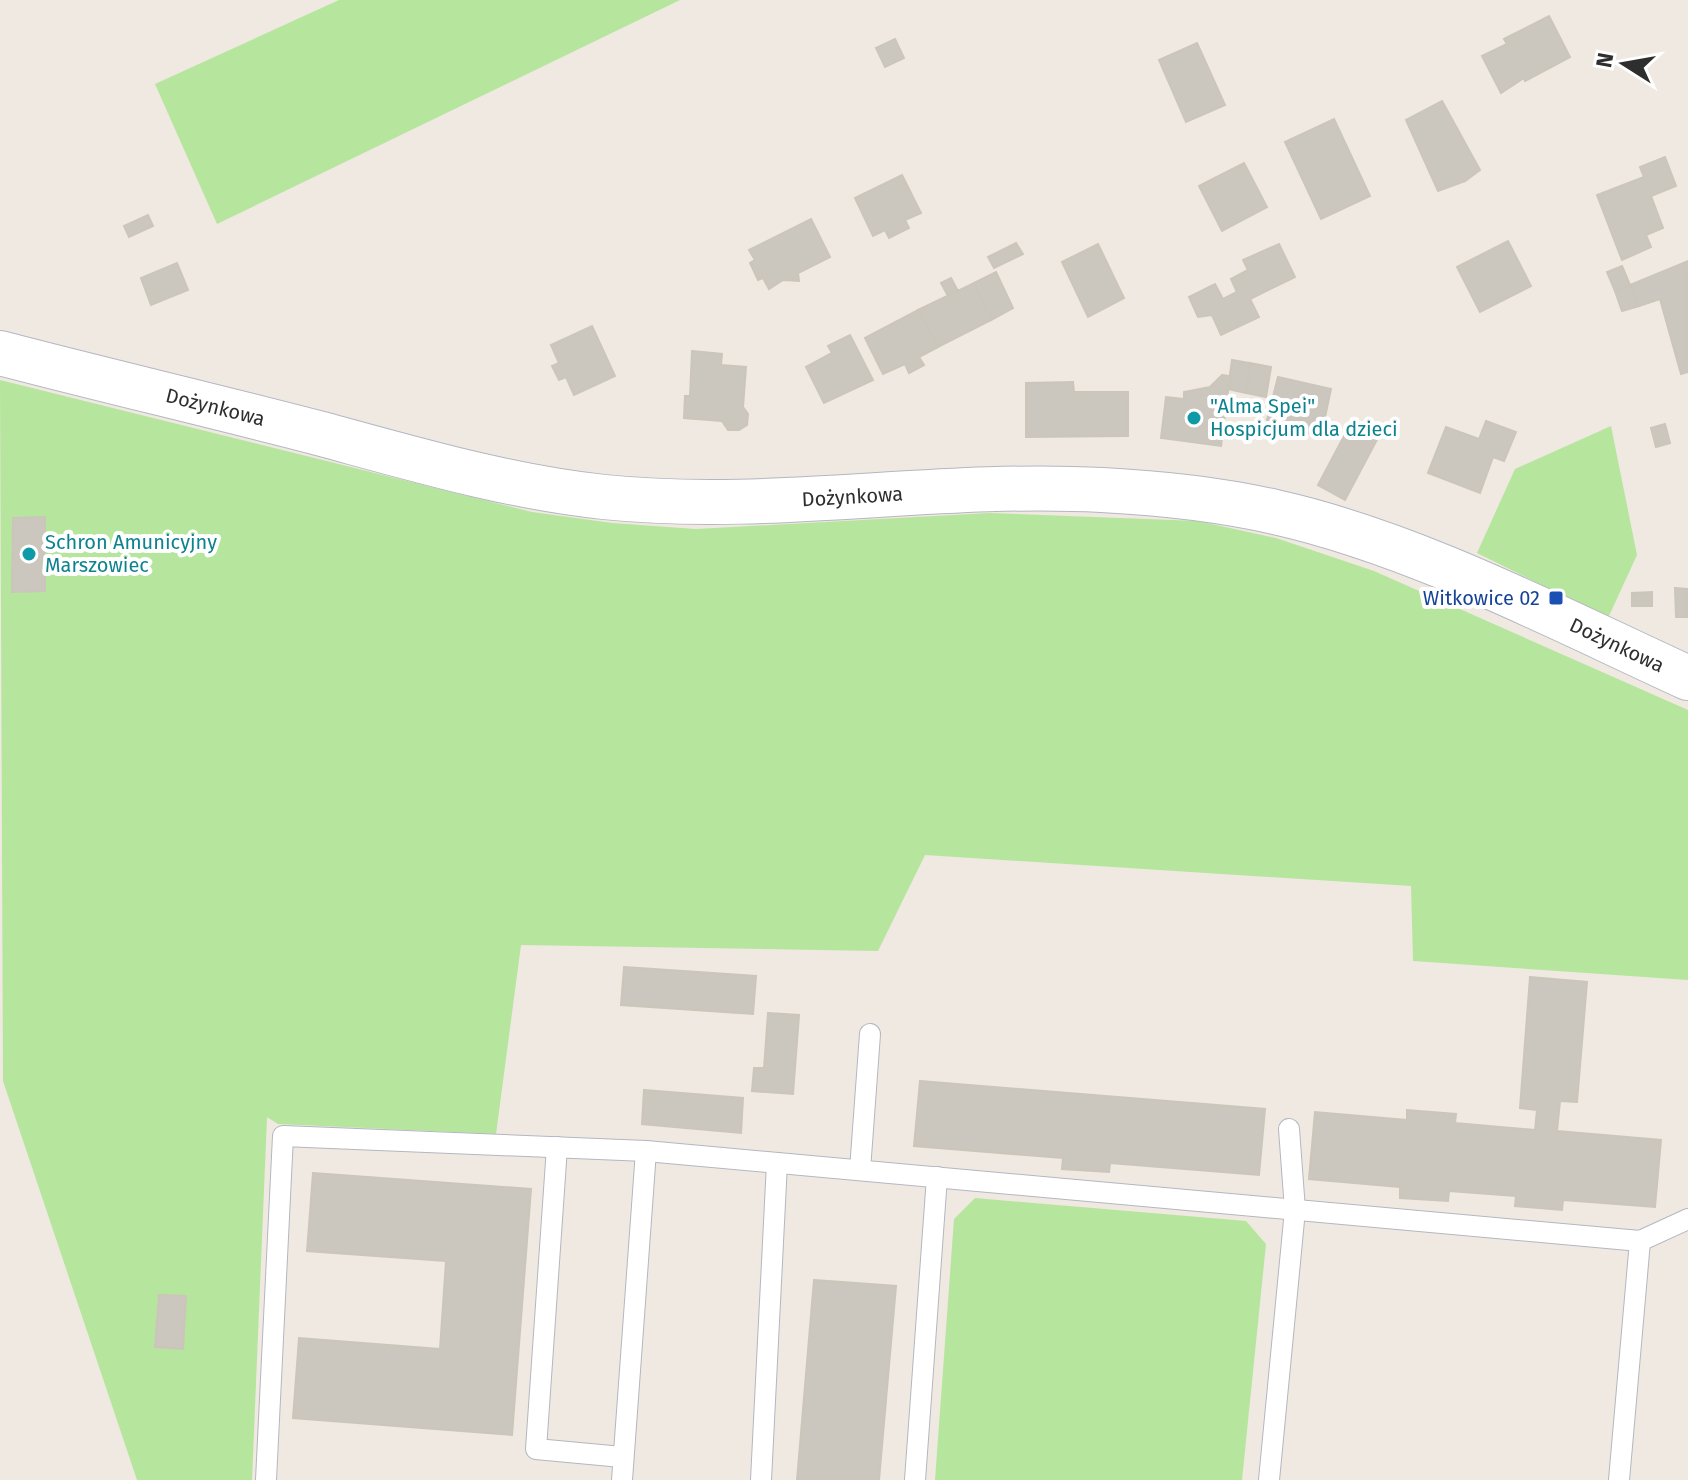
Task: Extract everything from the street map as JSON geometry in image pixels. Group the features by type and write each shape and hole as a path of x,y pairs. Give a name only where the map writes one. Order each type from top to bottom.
{"street":[{"name":"Dożynkowa","path":"0,353 389,453 545,488 605,497 688,501 982,489 1100,490 1197,498 1264,510 1376,543 1480,584 1688,678"}],"lane":[{"path":"860,1170 870,1034"},
{"path":"1269,1480 1295,1210 1289,1129"},
{"path":"266,1480 283,1136 646,1151 1640,1241 1688,1219"},
{"path":"557,1147 536,1449 622,1457"},
{"path":"622,1480 646,1151"},
{"path":"761,1480 777,1163"},
{"path":"915,1480 937,1177"},
{"path":"1619,1480 1640,1241"}],"green space":[{"path":"339,0 680,0 217,224 155,84"},
{"path":"0,380 532,512 612,523 696,529 989,513 1198,521 1276,538 1374,571 1688,710 1688,980 1413,961 1411,886 925,855 878,951 521,945 496,1134 278,1124 267,1117 252,1480 137,1480 3,1081"},
{"path":"1611,426 1637,555 1608,618 1477,553 1515,469"},
{"path":"975,1198 1246,1221 1266,1244 1242,1480 935,1480 954,1219"}],"building":[{"path":"1549,16 1570,57 1525,81 1524,78 1501,93 1482,56 1507,44 1504,39"},
{"path":"895,39 904,58 885,67 876,48"},
{"path":"1197,43 1225,105 1186,122 1159,60"},
{"path":"1442,101 1480,170 1465,181 1438,191 1406,120"},
{"path":"1334,119 1370,196 1321,219 1285,142"},
{"path":"1665,157 1676,186 1651,196 1663,228 1646,235 1651,247 1622,260 1597,195 1644,177 1640,167"},
{"path":"1244,163 1267,207 1222,231 1199,186"},
{"path":"902,175 921,213 905,220 909,228 889,238 885,230 873,236 855,198"},
{"path":"148,215 153,226 129,237 124,226"},
{"path":"811,219 830,257 798,273 799,281 783,280 769,289 763,278 758,280 750,263 755,260 749,250"},
{"path":"1508,241 1531,286 1480,312 1457,267"},
{"path":"1016,243 1023,254 994,268 988,257"},
{"path":"1098,244 1124,298 1088,317 1062,262"},
{"path":"1279,244 1295,277 1250,299 1259,317 1221,335 1212,315 1198,317 1189,297 1215,284 1223,299 1237,292 1231,279 1248,270 1243,260"},
{"path":"1688,261 1688,372 1681,374 1660,299 1639,306 1630,285"},
{"path":"177,263 188,290 151,305 141,278"},
{"path":"1622,266 1630,285 1615,291 1607,272"},
{"path":"996,272 1013,308 991,320 974,283"},
{"path":"951,278 958,291 948,296 941,283"},
{"path":"974,283 991,320 938,347 918,310"},
{"path":"1630,285 1639,306 1622,311 1615,291"},
{"path":"918,310 938,347 919,357 924,365 909,373 905,364 883,374 865,338"},
{"path":"592,326 615,376 574,395 566,377 559,380 552,366 559,363 551,345"},
{"path":"850,335 873,380 824,403 806,367 832,353 828,346"},
{"path":"692,351 722,354 721,365 746,367 743,407 748,414 747,425 739,430 728,430 722,421 684,418 685,396 690,396"},
{"path":"1232,360 1250,363 1246,393 1228,389"},
{"path":"1250,363 1271,367 1266,397 1246,393"},
{"name":"\"Alma Spei\" Hospicjum dla dzieci","path":"1222,375 1230,376 1221,446 1161,438 1166,397 1184,399 1184,392 1210,387"},
{"path":"1278,377 1331,389 1321,436 1266,424"},
{"path":"1073,382 1074,392 1128,392 1128,436 1026,437 1026,383"},
{"path":"1353,419 1380,434 1345,500 1318,485"},
{"path":"1486,421 1516,432 1504,461 1493,457 1480,493 1428,473 1446,427 1479,439"},
{"path":"1665,424 1670,443 1656,447 1651,428"},
{"name":"Schron Amunicyjny Marszowiec","path":"45,517 45,591 12,592 13,518"},
{"path":"1675,588 1688,589 1688,617 1676,617"},
{"path":"1652,592 1652,606 1632,606 1632,593"},
{"path":"624,967 756,976 753,1014 621,1005"},
{"path":"1530,977 1587,982 1577,1102 1560,1101 1557,1131 1661,1140 1655,1207 1563,1200 1562,1210 1515,1206 1516,1196 1449,1191 1448,1201 1400,1198 1400,1187 1309,1179 1315,1112 1407,1120 1407,1110 1456,1114 1455,1123 1535,1130 1537,1110 1520,1108"},
{"path":"768,1013 799,1015 793,1094 752,1091 754,1068 764,1068"},
{"path":"920,1081 1265,1109 1259,1175 1110,1163 1109,1172 1062,1169 1063,1158 914,1146"},
{"path":"644,1090 743,1098 741,1133 642,1124"},
{"path":"313,1173 531,1189 512,1435 293,1418 299,1338 440,1349 446,1261 307,1251"},
{"path":"814,1280 896,1286 879,1480 797,1480"},
{"path":"159,1295 186,1296 183,1349 155,1347"}],"place":[{"name":"\"Alma Spei\" Hospicjum dla dzieci","path":"1194,418"},
{"name":"Schron Amunicyjny Marszowiec","path":"29,554"},
{"name":"Witkowice 02","path":"1556,598"}]}
